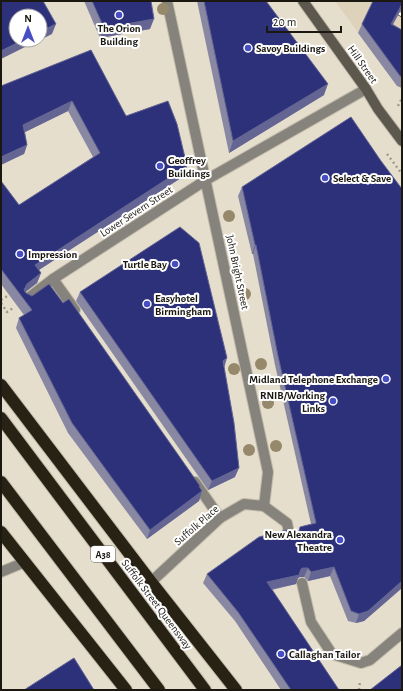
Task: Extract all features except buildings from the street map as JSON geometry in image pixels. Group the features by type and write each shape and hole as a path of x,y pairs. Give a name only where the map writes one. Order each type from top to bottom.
{"highway":[{"path":"1,384 151,582 236,690"},
{"name":"Suffolk Street Queensway","path":"1,418 205,690"},
{"path":"1,482 158,690"},
{"path":"1,532 126,690"}],"street":[{"name":"John Bright Street","path":"167,1 268,472 264,506"},
{"name":"Hill Street","path":"304,2 402,141"},
{"name":"Lower Severn Street","path":"27,299 53,279 206,180 366,89"},
{"path":"53,279 80,317"},
{"path":"189,472 220,518"},
{"name":"Suffolk Place","path":"151,582 220,518 244,504 264,506"},
{"path":"264,506 287,523 290,538"},
{"path":"1,572 25,562"},
{"path":"302,583 311,622 332,654 361,662 370,660 402,633"}],"path":[{"path":"1,303 7,312"}],"shaded area":[{"path":"335,1 402,1 402,88 397,86"}],"railway":[{"path":"379,1 402,15"}],"place":[{"name":"The Orion Building","path":"119,15"},
{"name":"Savoy Buildings","path":"248,48"},
{"name":"Geoffrey Buildings","path":"160,166"},
{"name":"Select & Save","path":"325,178"},
{"name":"Impression","path":"20,254"},
{"name":"Turtle Bay","path":"175,264"},
{"name":"Easyhotel Birmingham","path":"147,304"},
{"name":"Midland Telephone Exchange","path":"386,379"},
{"name":"RNIB/Working Links","path":"333,401"},
{"name":"New Alexandra Theatre","path":"340,540"},
{"name":"Callaghan Tailor","path":"281,654"}]}
